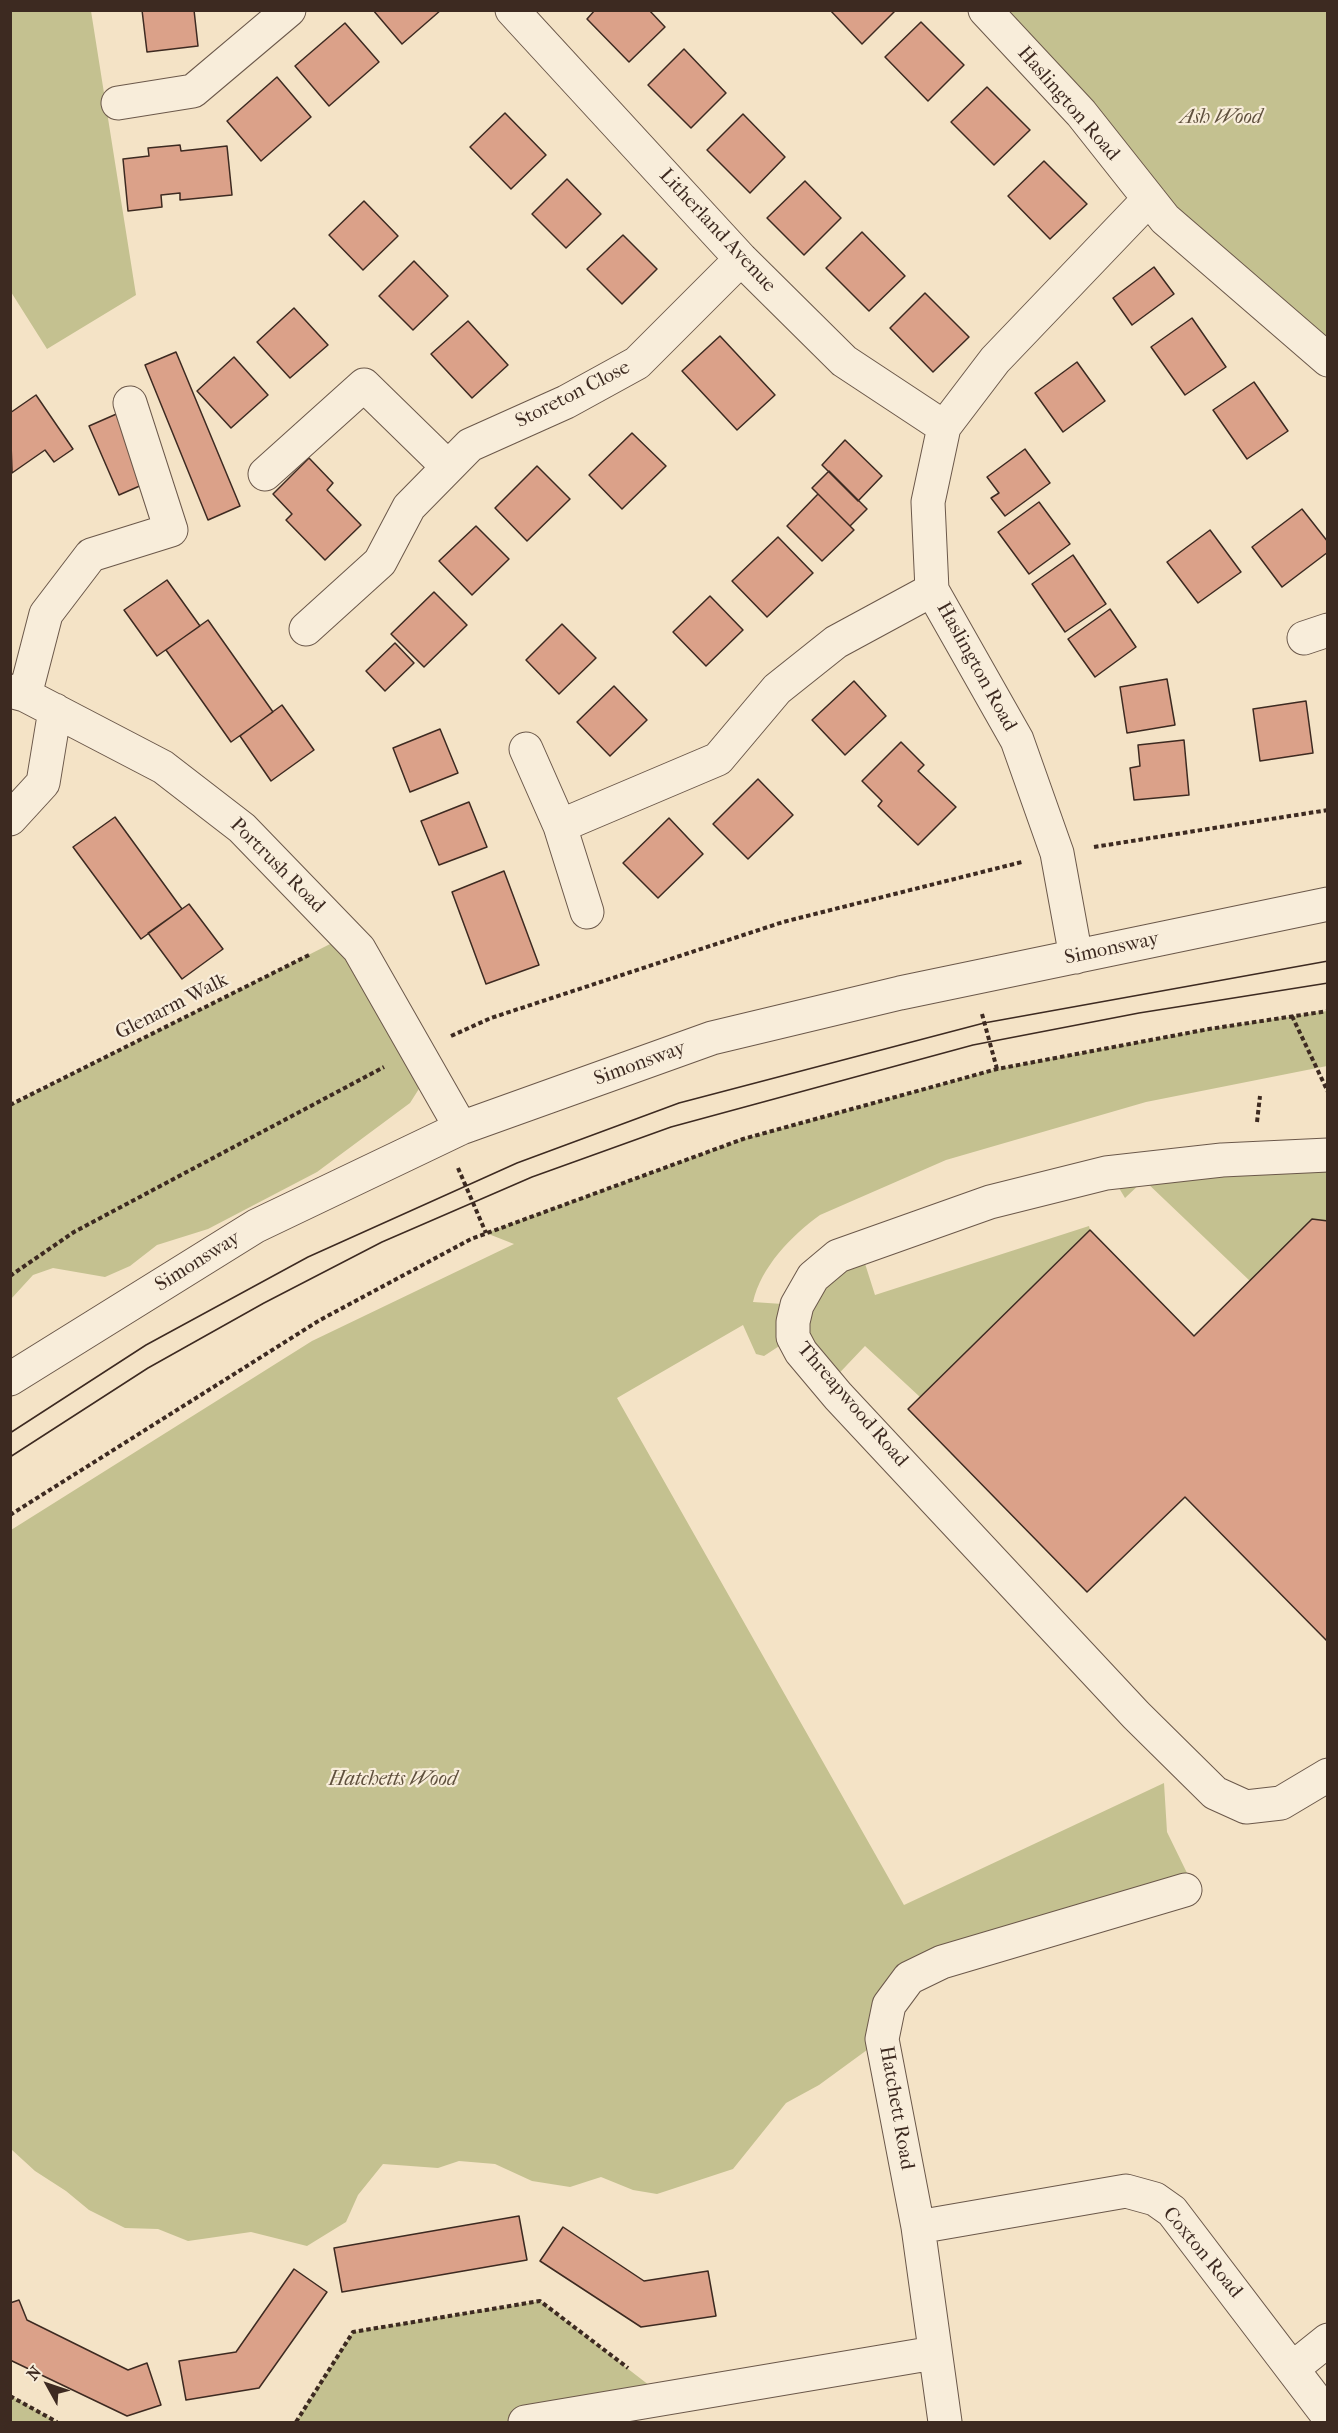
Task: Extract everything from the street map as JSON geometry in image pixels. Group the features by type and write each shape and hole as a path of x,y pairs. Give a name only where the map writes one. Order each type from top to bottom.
{"street":[{"path":"118,103 193,91 290,10"},
{"name":"Litherland Avenue","path":"512,10 741,259 844,361 944,427"},
{"name":"Haslington Road","path":"985,10 1081,114 1165,219 1328,360"},
{"name":"Haslington Road","path":"1076,957 1057,853 1017,740 932,590 928,502 944,427 995,360 1149,199"},
{"name":"Storeton Close","path":"306,629 380,562 409,507 470,445 566,402 637,363 741,259"},
{"path":"265,474 364,385 448,467"},
{"path":"18,693 46,614 91,555 171,530 130,403"},
{"path":"560,826 718,759 777,689 836,642 932,590"},
{"name":"Portrush Road","path":"18,693 55,710 172,773 242,828 358,948 417,1051 452,1132"},
{"path":"10,819 43,783 55,710"},
{"path":"526,749 560,826 587,912"},
{"name":"Simonsway","path":"10,1379 255,1226 452,1132 712,1038 974,978 1328,904"},
{"name":"Threapwood Road","path":"1328,1155 1222,1160 1106,1173 990,1202 838,1256 813,1277 797,1305 793,1322 793,1337 801,1352 838,1396 1136,1715 1215,1793 1246,1806 1281,1803 1328,1775"},
{"name":"Hatchett Road","path":"945,2422 918,2227 882,2039 888,2005 909,1978 942,1962 1185,1890"},
{"name":"Coxton Road","path":"918,2227 1126,2191 1155,2199 1172,2211 1200,2244 1328,2416"},
{"path":"1293,2368 1328,2340"},
{"path":"525,2422 934,2353"}],"path":[{"path":"10,1276 74,1232 371,1073 491,1017 783,922 1057,853 1328,810"},
{"name":"Glenarm Walk","path":"10,1105 346,936"},
{"path":"974,978 997,1069"},
{"path":"10,1515 320,1320 486,1233 743,1139 997,1069 1209,1029 1328,1011"},
{"path":"1292,1016 1328,1092"},
{"path":"452,1132 486,1233"},
{"path":"296,2422 353,2332 540,2301 667,2398"},
{"path":"10,2396 57,2422"}],"green space":[{"path":"11,11 91,11 136,295 47,349 11,292"},
{"name":"Ash Wood","path":"985,11 1327,11 1327,360 1207,255"},
{"path":"346,936 429,1073 410,1103 317,1172 208,1229 157,1245 130,1266 105,1277 53,1268 33,1275 11,1299 11,1105"},
{"name":"Hatchetts Wood","path":"1327,1011 1327,1066 1146,1102 946,1160 820,1215 798,1233 770,1265 753,1302 797,1305 860,1248 875,1295 1089,1226 1090,1230 920,1397 865,1346 828,1385 793,1337 764,1356 756,1354 743,1325 617,1398 904,1905 1164,1783 1167,1832 1187,1873 1185,1890 942,1962 882,2039 819,2085 786,2103 733,2169 657,2194 633,2190 601,2177 570,2187 532,2181 495,2164 459,2161 438,2168 383,2164 358,2195 346,2222 307,2246 251,2232 188,2241 158,2229 125,2228 89,2210 66,2191 35,2171 12,2150 11,1530 312,1341 514,1244 486,1233 743,1139 997,1069 1209,1029"},
{"path":"1327,1155 1327,1221 1312,1220 1250,1281 1144,1180 1125,1198 1119,1188 1119,1172"},
{"path":"540,2301 667,2399 525,2422 296,2422 353,2332"},
{"path":"11,2396 57,2422 11,2422"}],"building":[{"path":"142,10 194,10 198,46 147,52"},
{"path":"373,10 441,10 402,44"},
{"path":"595,10 649,10 665,27 629,62 587,19"},
{"path":"830,10 896,10 862,44"},
{"path":"921,22 964,65 928,101 885,57"},
{"path":"345,23 379,62 329,106 295,66"},
{"path":"684,49 726,93 691,128 648,85"},
{"path":"277,77 311,117 261,161 227,121"},
{"path":"987,87 1030,130 994,165 951,122"},
{"path":"505,113 546,155 511,189 470,147"},
{"path":"743,114 785,157 750,193 707,150"},
{"path":"180,145 181,151 227,146 232,195 180,200 180,193 161,195 162,207 128,211 123,159 149,156 148,148"},
{"path":"1044,161 1087,204 1050,239 1008,196"},
{"path":"567,179 601,214 566,248 532,214"},
{"path":"805,181 841,218 804,255 767,218"},
{"path":"364,201 398,236 363,270 329,235"},
{"path":"862,232 905,276 869,311 826,268"},
{"path":"623,235 657,269 622,304 587,269"},
{"path":"414,261 448,296 413,330 379,296"},
{"path":"1154,267 1174,294 1132,325 1113,298"},
{"path":"925,293 969,337 933,372 890,328"},
{"path":"294,308 328,345 290,378 257,342"},
{"path":"1192,318 1226,367 1185,395 1151,347"},
{"path":"468,321 508,365 472,398 431,354"},
{"path":"720,336 775,395 737,430 682,371"},
{"path":"176,352 240,506 208,520 145,365"},
{"path":"234,357 268,395 231,428 197,391"},
{"path":"1077,362 1105,401 1063,432 1035,393"},
{"path":"1254,382 1288,431 1247,459 1213,410"},
{"path":"36,395 73,449 54,462 45,450 12,473 10,413"},
{"path":"121,412 151,481 119,495 89,426"},
{"path":"632,433 666,466 622,509 589,475"},
{"path":"845,440 882,476 858,501 822,465"},
{"path":"1025,449 1050,483 1005,516 991,498 999,493 987,477"},
{"path":"309,458 333,483 327,490 361,525 325,560 286,520 292,514 273,494"},
{"path":"537,466 570,499 527,541 495,508"},
{"path":"829,471 867,509 850,526 812,488"},
{"path":"818,494 854,530 822,561 787,526"},
{"path":"1039,502 1070,544 1029,574 998,532"},
{"path":"1302,509 1328,542 1328,552 1282,587 1252,547"},
{"path":"476,526 509,559 472,595 439,561"},
{"path":"1210,530 1241,572 1198,603 1167,562"},
{"path":"778,537 813,573 767,617 732,581"},
{"path":"1073,555 1106,604 1065,632 1032,584"},
{"path":"167,580 200,626 157,656 124,610"},
{"path":"434,592 467,625 424,667 391,634"},
{"path":"710,596 743,630 706,666 673,632"},
{"path":"1110,609 1136,647 1095,677 1068,639"},
{"path":"208,620 273,712 231,742 166,650"},
{"path":"562,624 596,658 559,694 526,660"},
{"path":"395,643 414,663 385,691 366,671"},
{"path":"1167,679 1175,725 1127,733 1120,687"},
{"path":"854,681 886,716 845,755 812,720"},
{"path":"614,686 647,720 610,756 577,722"},
{"path":"1306,701 1313,753 1260,761 1253,709"},
{"path":"282,705 314,750 271,781 240,736"},
{"path":"440,729 458,773 410,792 393,748"},
{"path":"1184,740 1189,795 1134,800 1130,768 1140,766 1138,745"},
{"path":"901,742 924,765 918,771 956,807 918,845 878,806 882,801 862,781"},
{"path":"758,779 793,815 748,859 713,824"},
{"path":"469,802 487,847 439,865 421,821"},
{"path":"115,817 182,909 141,939 73,847"},
{"path":"669,818 703,854 658,898 623,863"},
{"path":"504,871 539,965 486,984 452,892"},
{"path":"189,904 223,949 182,979 148,933"},
{"path":"1312,1219 1328,1221 1328,1642 1185,1497 1087,1592 908,1409 1090,1230 1194,1336"},
{"path":"519,2216 527,2260 342,2292 334,2248"},
{"path":"563,2227 644,2281 708,2271 716,2316 641,2327 540,2261"},
{"path":"294,2269 327,2292 259,2388 186,2400 179,2361 236,2352"},
{"path":"19,2300 27,2320 128,2370 147,2363 161,2405 127,2416 10,2360 10,2303"}],"tram line":[{"path":"10,1433 146,1345 308,1257 517,1163 679,1103 984,1023 1328,961"},
{"path":"10,1457 148,1368 264,1303 382,1242 532,1177 671,1127 973,1045 1139,1013 1328,983"}]}
